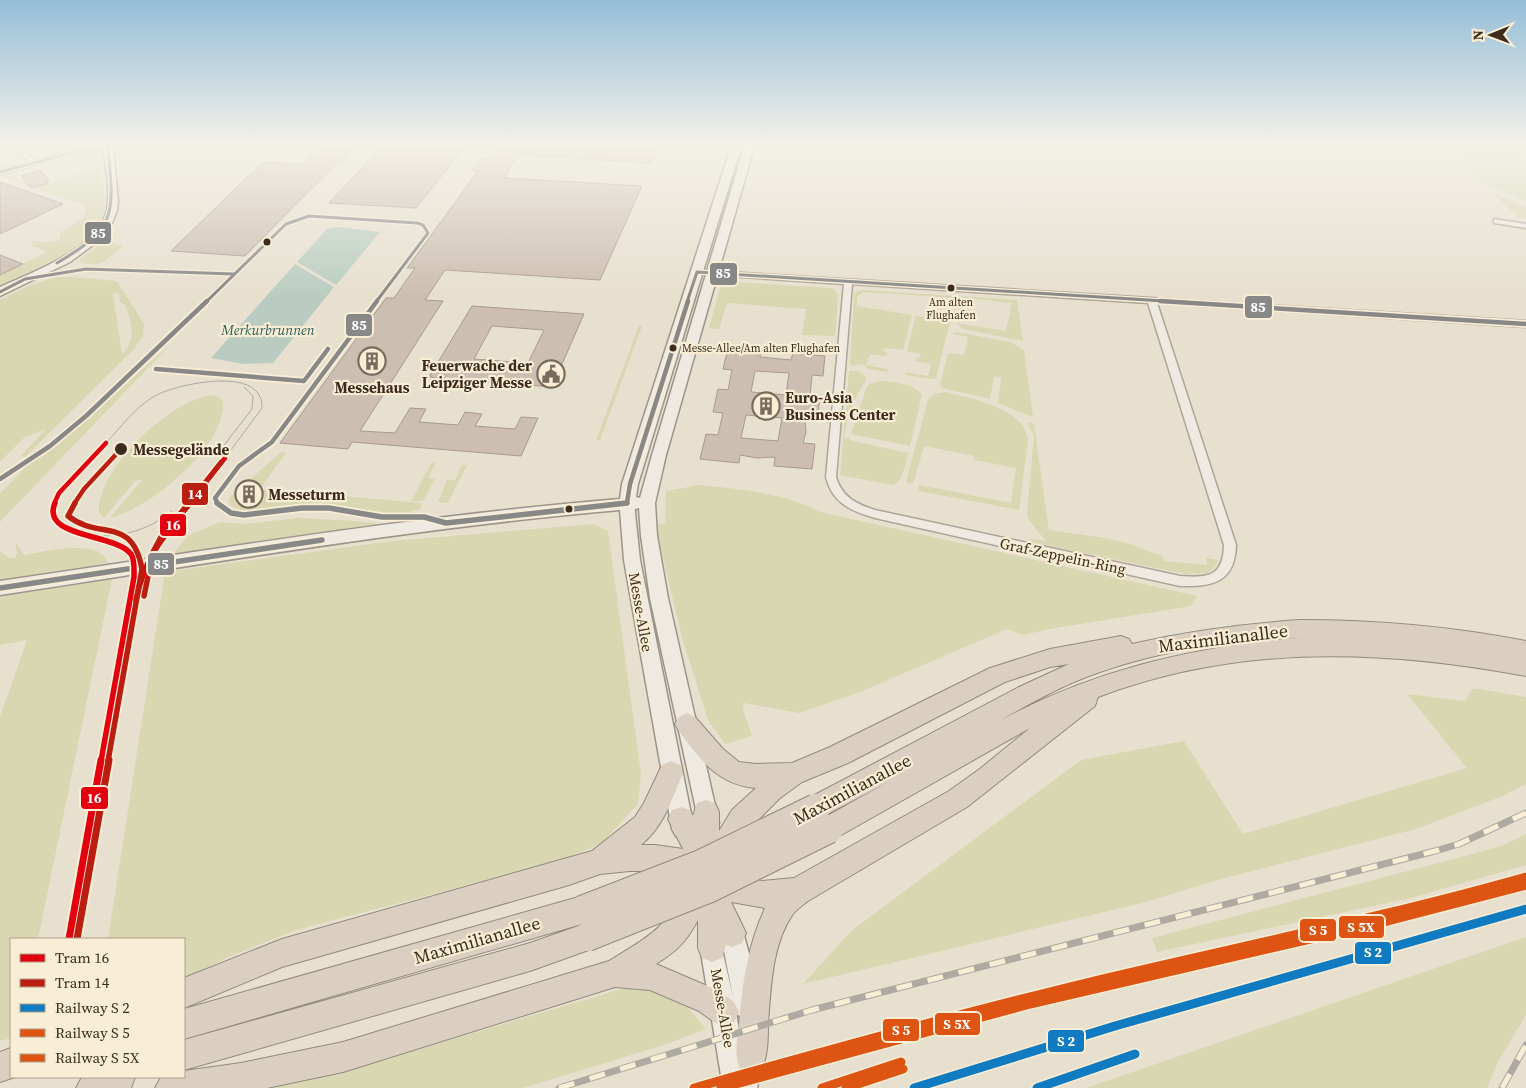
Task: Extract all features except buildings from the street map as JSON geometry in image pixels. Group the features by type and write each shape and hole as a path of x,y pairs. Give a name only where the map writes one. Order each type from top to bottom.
{"highway":[{"name":"Maximilianallee","path":"823,819 1059,679 1075,671 1153,646 1191,638 1254,631 1324,627 1417,633 1526,650"},
{"path":"171,1088 241,1078 342,1057 615,972 651,952 677,929 741,818 771,790 793,774 839,755 998,675 1050,658 1122,645 1153,646"},
{"path":"584,923 654,913 707,890 823,819 1063,700 1133,675 1196,660 1272,648 1336,645 1439,652 1526,666"},
{"path":"751,1058 757,984 762,955 771,928 784,904 798,891 958,799 990,776 1048,728 1107,685"},
{"path":"687,724 710,754 733,771 762,776 793,774"},
{"path":"600,861 644,826 653,812 671,773"},
{"path":"694,816 722,940"},
{"path":"185,993 282,953 569,872 600,861 655,858 762,895 798,891"},
{"name":"Maximilianallee","path":"185,1024 584,923"},
{"name":"Maximilianallee","path":"185,1055 530,957 584,923"},
{"path":"615,972 650,976 709,1000 724,1012"},
{"path":"92,1088 117,1078"}],"main road":[{"path":"0,292 74,254 90,243 104,230 109,222 112,210 111,195"},
{"name":"Messe-Allee","path":"694,816 687,724 659,598 648,527 647,503 724,195"},
{"name":"Messe-Allee","path":"694,816 671,773 632,560 627,524 627,503 630,484 732,195"},
{"path":"0,588 72,576 543,511 627,503 647,503"},
{"name":"Messe-Allee","path":"722,940 724,1012 736,1088"},
{"name":"Messe-Allee","path":"722,940 744,989 751,1058 744,1088"}],"street":[{"path":"1497,221 1526,226"},
{"path":"704,273 1526,324"},
{"name":"Graf-Zeppelin-Ring","path":"848,282 831,477 833,486 844,501 853,507 875,514 1020,547 1180,581 1195,582 1209,580 1218,577 1226,570 1231,559 1230,546 1152,302"}],"green space":[{"path":"54,195 104,195 105,207 103,217 97,228 82,243 60,257 0,286 0,275 47,252 29,242 51,242 60,239 60,233 82,218 87,210 84,205"},
{"path":"726,195 731,195 712,257 709,256"},
{"path":"1494,195 1499,195 1526,207 1526,219 1519,218"},
{"path":"1510,195 1526,195 1526,202"},
{"path":"106,240 123,246 108,259 99,263 87,264 80,262 80,259"},
{"path":"55,277 117,281 144,324 143,336 134,349 26,456 20,457 46,429 24,438 0,462 0,300 28,286","holes":["119,293 120,302 125,305 132,331 130,342 122,354 113,294"]},
{"path":"734,282 832,288 838,296 835,336 802,335 806,309 727,303 719,329 709,328 720,288"},
{"path":"863,290 1017,300 1023,341 963,329 956,323 1006,331 1012,302 863,292 857,297 857,306 912,315 903,350 885,348 882,350 887,353 886,356 870,354 866,365 888,369 887,372 868,369 864,365 850,365 854,296 855,293"},
{"path":"916,316 950,322 936,378 933,379 905,375 906,372 928,376 931,364 915,361 916,358 921,357 920,354 907,351"},
{"path":"639,326 642,326 600,440 596,440"},
{"path":"955,332 1010,342 1024,350 1033,417 998,403 1001,378 994,377 990,399 942,388 940,384 948,353 964,355 968,337 953,334"},
{"path":"171,344 0,522 0,493 33,460 45,455 55,447"},
{"path":"849,371 860,372 866,380 852,407 844,437 846,439 850,437 849,440 908,453 902,476 892,485 840,475"},
{"path":"881,381 909,386 922,395 910,446 851,434 866,389 870,384"},
{"path":"945,392 995,406 1017,420 1025,429 1028,440 1019,510 919,491 919,485 1011,503 1016,468 974,460 974,456 924,446 913,484 906,482 928,400 934,394"},
{"path":"213,395 220,398 223,402 221,419 199,456 164,489 145,502 110,518 142,480 136,480 104,518 99,512 102,495 110,476 123,457 158,422 196,399"},
{"path":"1027,422 1034,424 1049,530 1126,543 1162,555 1164,561 1207,565 1206,558 1218,560 1217,565 1207,573 1185,574 1031,542 1031,539 1046,541 1028,519 1027,513 1034,436"},
{"path":"281,452 286,453 260,489 422,503 420,510 412,510 411,514 395,514 319,503 248,511 230,505 228,502 230,497"},
{"path":"432,462 436,462 428,478 435,479 423,501 411,501"},
{"path":"462,465 467,465 448,503 438,502 447,480 455,480"},
{"path":"700,485 746,490 777,496 820,512 1197,596 1191,606 1023,635 1007,629 860,692 799,713 744,703 743,709 752,736 725,744 708,720 683,641 655,525 665,523 666,491"},
{"path":"298,518 380,524 173,554 186,538 220,522 244,524"},
{"path":"593,524 608,531 641,774 638,804 602,843 560,861 296,930 226,958 185,978 185,938 108,938 165,572 392,541"},
{"path":"15,541 24,555 57,549 83,548 95,550 103,555 108,563 0,580 0,551 9,558 15,558 17,553"},
{"path":"112,579 38,938 10,938 10,1038 0,1041 0,717 27,640 0,645 0,596"},
{"path":"1473,688 1526,697 1526,784 1503,796 1416,829 1221,879 1142,903 803,984 851,931 1081,760 1184,741 1243,834 1467,768 1407,694 1465,701"},
{"path":"1526,834 1526,865 1411,898 1157,952 1152,938 1499,847"},
{"path":"1526,937 1526,1015 1499,1060 1487,1088 1086,1088"},
{"path":"631,986 679,997 706,1029 664,1045 523,1088 260,1088 332,1075"}],"water":[{"path":"340,227 380,232 336,285 297,262 327,229"},
{"name":"Merkurbrunnen","path":"295,264 334,287 273,363 244,364 211,358"}],"tram line":[{"path":"106,443 140,407 163,392 192,384 209,382 226,381 241,383 253,388 261,398 262,408 225,458"},
{"path":"215,457 252,409 253,396 244,387"},
{"name":"16","path":"69,938 134,577 134,566 131,554 121,545 63,527 54,520 52,509 59,493 106,443"},
{"name":"14","path":"77,938 142,569 139,552 132,541 111,531 76,523 68,516 84,489 121,449"},
{"name":"16","path":"136,600 141,576 153,551 225,458"},
{"name":"14","path":"144,596 153,552 161,537 221,462"},
{"path":"103,536 140,530 172,511"}],"railway":[{"path":"559,1088 812,1010 1435,851 1459,844 1526,813"},
{"path":"1502,1088 1526,1045"}],"transit line":[{"name":"85","path":"57,263 78,251 102,229 108,217 111,195"},
{"name":"85","path":"0,479 50,446 114,391 279,229 286,224 309,216 417,223 423,225 428,233 272,442 239,466 215,498 218,504 231,513 244,515 302,508 329,508 382,517 424,517 446,523 627,503"},
{"name":"85","path":"0,292 25,279 86,269 234,274"},
{"name":"85","path":"627,503 630,484 697,272 1526,324"},
{"name":"85","path":"156,369 304,381 328,349"},
{"name":"85","path":"0,588 322,540"},
{"path":"694,1088 972,1011 1140,970 1382,915 1526,877"},
{"path":"721,1088 1030,1004 1384,922 1526,885"},
{"path":"914,1088 1115,1026 1526,909"},
{"path":"1037,1088 1135,1054"},
{"path":"822,1088 901,1062"},
{"path":"846,1088 903,1069"}],"place":[{"name":"Am alten Flughafen","path":"951,288"},
{"name":"Messe-Allee/Am alten Flughafen","path":"673,348"},
{"name":"Messehaus","path":"372,361"},
{"name":"Feuerwache der Leipziger Messe","path":"551,374"},
{"name":"Euro-Asia Business Center","path":"766,406"},
{"name":"Messegelände","path":"121,449"},
{"name":"Messeturm","path":"249,494"}]}
